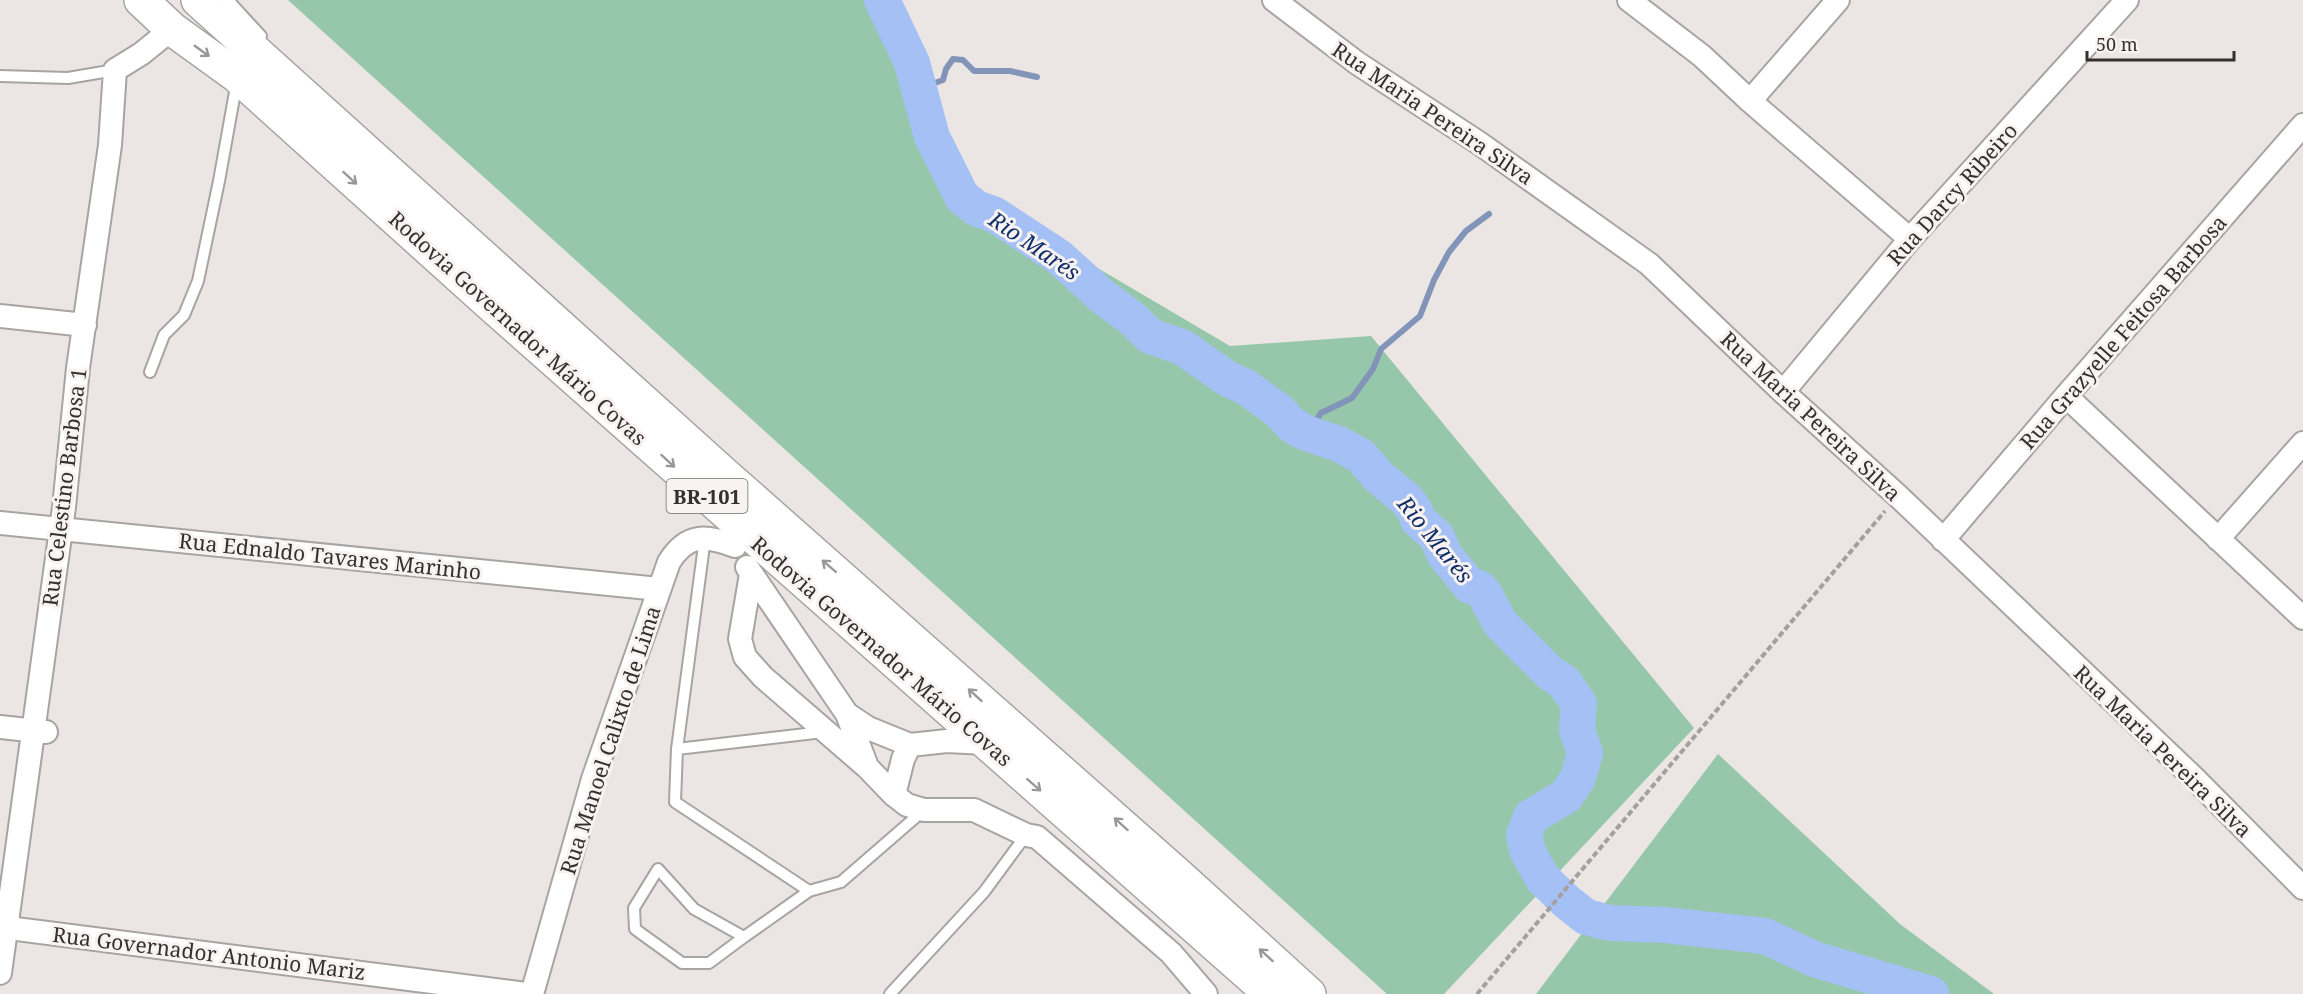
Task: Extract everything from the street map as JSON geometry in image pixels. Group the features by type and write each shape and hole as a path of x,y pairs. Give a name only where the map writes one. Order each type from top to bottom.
{"highway":[{"name":"Rodovia Governador Mário Covas","path":"141,0 172,29 237,76 701,491 1270,994"},
{"name":"Rodovia Governador Mário Covas","path":"198,0 724,474 1170,868 1309,994"}],"street":[{"name":"Rua Maria Pereira Silva","path":"1274,0 1357,63 1488,149 1649,264 1898,496 2194,778 2303,888"},
{"path":"1629,0 1702,56 1910,239"},
{"path":"1750,100 1838,0"},
{"name":"Rua Darcy Ribeiro","path":"1784,392 1910,239 2127,0"},
{"path":"115,70 141,54 172,29"},
{"name":"Rua Celestino Barbosa 1","path":"0,973 3,927 40,731 85,325 110,146 115,70"},
{"name":"Rua Grazyelle Feitosa Barbosa","path":"1943,540 2303,125"},
{"path":"0,316 85,325"},
{"path":"2066,396 2303,618"},
{"path":"2218,539 2303,443"},
{"path":"701,491 751,574 847,714 868,768"},
{"name":"Rua Ednaldo Tavares Marinho","path":"0,523 659,589"},
{"path":"705,538 735,546"},
{"name":"Rua Manoel Calixto de Lima","path":"532,994 593,779 669,562 675,551 693,540 705,538"},
{"path":"751,574 740,639 745,657 763,677 907,805 924,810 975,810 1026,835 1037,837 1171,953 1206,994"},
{"path":"847,714 868,728 910,745 946,741 986,743"},
{"path":"0,727 40,731"},
{"path":"894,795 903,759 910,745"},
{"path":"1026,835 1031,845 1137,938 1193,994"},
{"name":"Rua Governador Antonio Mariz","path":"3,927 526,994"}],"lane":[{"path":"228,0 265,41"},
{"path":"289,67 351,137"},
{"path":"0,76 68,78 115,70"},
{"path":"150,372 164,334 184,315 198,280 219,181 237,76"},
{"path":"705,538 677,749 675,802 809,891"},
{"path":"677,749 825,732"},
{"path":"744,937 694,909 658,869 634,908 635,929 682,963 709,963 809,891 841,882 924,810"},
{"path":"890,994 984,892 1026,835"}],"path":[{"path":"1477,994 1898,496"}],"green space":[{"path":"288,0 878,0 972,194 1230,346 1371,336 1694,728 1444,994 1387,994"},
{"path":"1718,754 1900,924 1994,994 1536,994"}],"waterway":[{"name":"Rio Marés","path":"882,0 912,63 932,137 962,197 976,208 995,215 1059,257 1150,336 1182,347 1228,379 1246,387 1279,411 1292,425 1306,433 1339,444 1361,456 1379,477 1407,500 1418,520 1437,537 1444,554 1470,586 1479,588 1484,593 1500,623 1550,673 1564,682 1579,704 1577,730 1585,753 1578,778 1566,796 1531,817 1524,835 1527,850 1543,879 1567,902 1586,917 1610,923 1665,925 1765,936 1814,959 1931,994"},
{"path":"919,89 943,80 946,69 953,59 963,60 974,71 1010,71 1037,77"},
{"path":"1315,435 1316,421 1321,413 1352,398 1373,369 1381,349 1420,316 1434,280 1449,252 1466,231 1489,214"}]}
